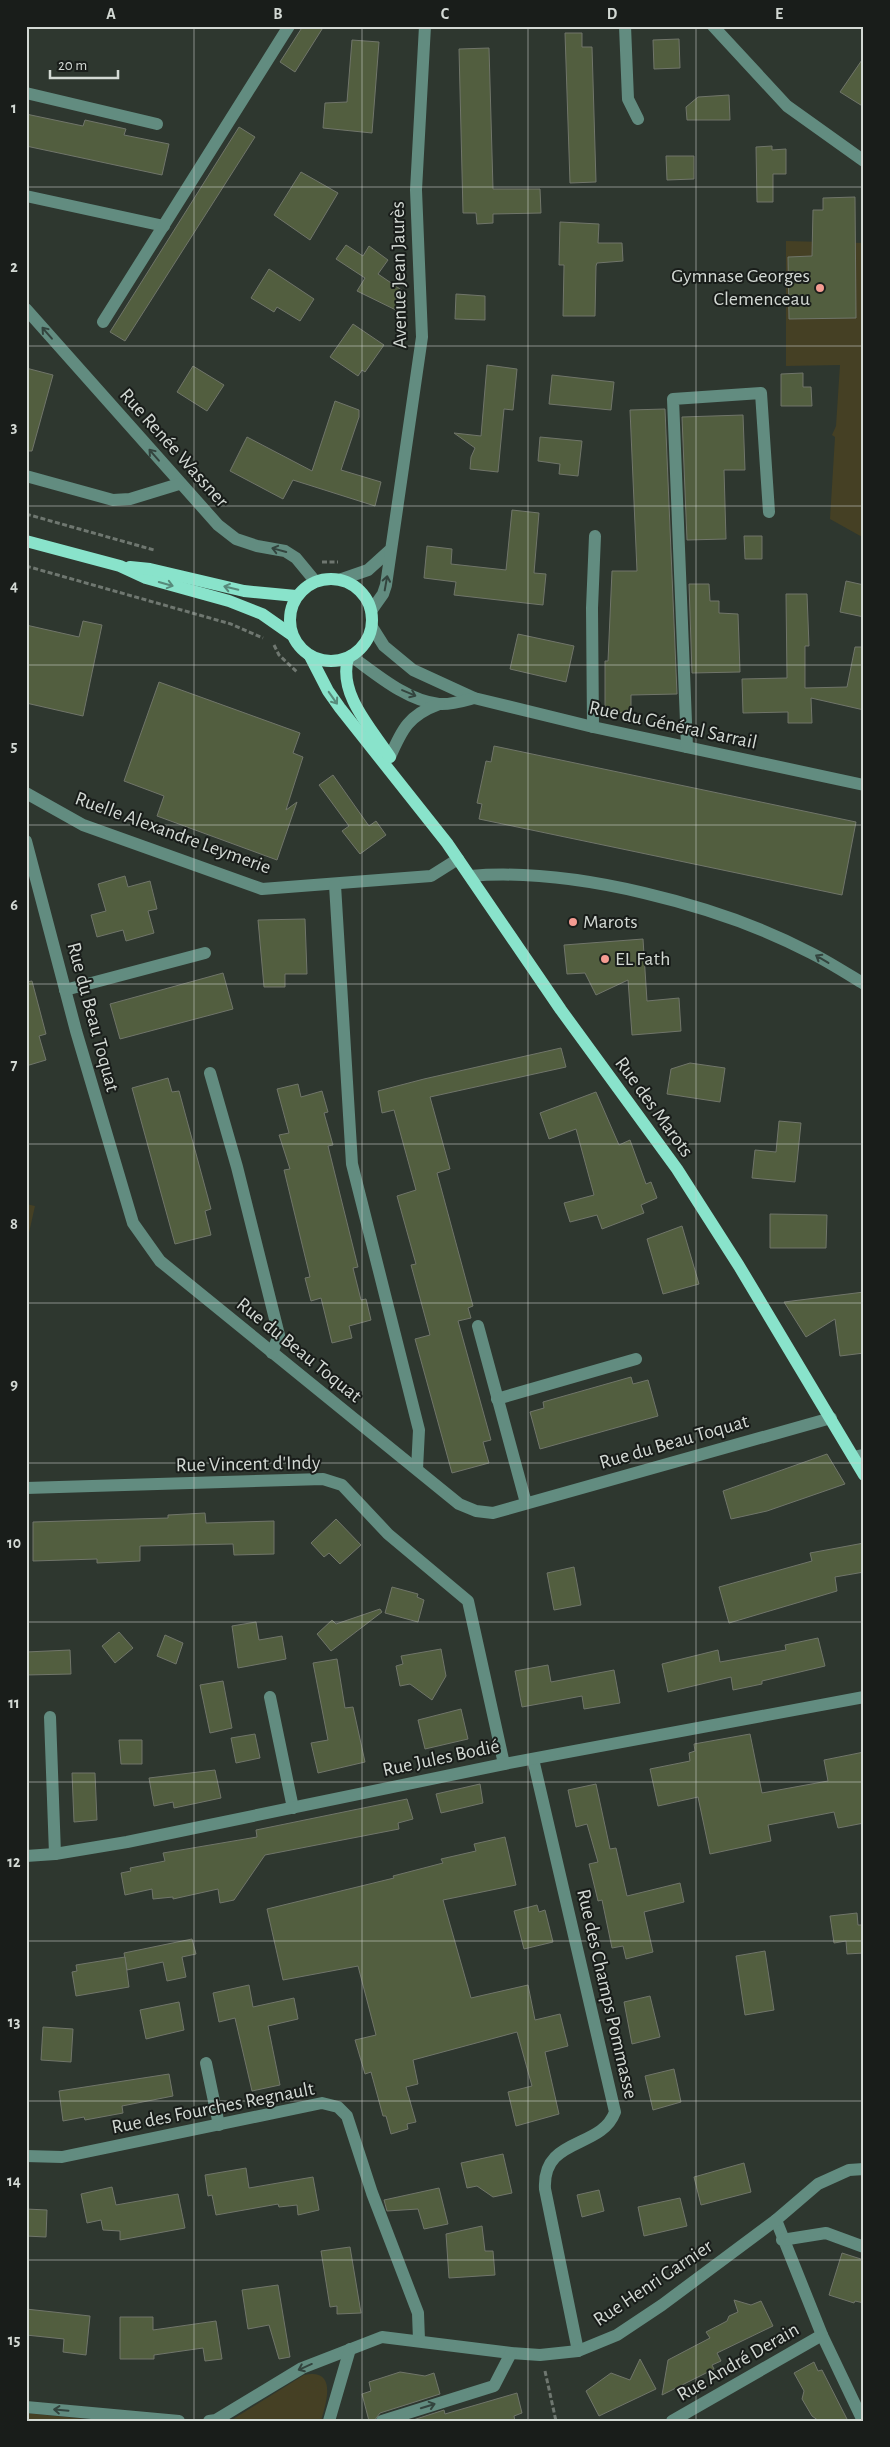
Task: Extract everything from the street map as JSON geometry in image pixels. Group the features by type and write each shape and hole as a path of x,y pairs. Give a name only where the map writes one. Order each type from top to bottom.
{"main road":[{"path":"26,541 120,566 150,569 244,591 296,596"},
{"path":"120,566 146,578 229,601 262,614 292,635"},
{"path":"342,579 356,586 366,597 372,610 372,627 367,640 350,657 335,661 322,660 310,656 299,647 292,635 290,615 296,596 315,580 342,579"},
{"name":"Rue des Marots","path":"310,656 340,708 394,773 458,859 561,1010 677,1169 739,1266 830,1418 859,1456 864,1475"},
{"name":"Rue des Marots","path":"350,657 344,670 348,688 358,709 390,757 394,773"}],"street":[{"path":"103,322 289,26"},
{"name":"Avenue Jean Jaurès","path":"372,610 383,594 422,337 416,190 425,26"},
{"path":"625,26 628,99 638,119"},
{"path":"713,26 787,106 864,161"},
{"path":"26,93 157,124"},
{"path":"26,196 164,226"},
{"name":"Rue Renée Wassner","path":"26,309 218,526 236,538 257,546 285,551 304,566 315,580"},
{"path":"687,747 673,399 761,393 769,512"},
{"path":"26,476 113,500 130,499 180,484"},
{"path":"593,727 592,608 596,536"},
{"path":"342,579 364,572 390,551"},
{"name":"Rue du Général Sarrail","path":"372,627 384,646 413,670 474,698 593,727 864,785"},
{"name":"Rue du Général Sarrail","path":"350,657 387,684 439,704"},
{"name":"Rue du Général Sarrail","path":"390,757 409,721 424,710 439,704 474,698"},
{"name":"Ruelle Alexandre Leymerie","path":"26,793 83,825 262,889 335,885 431,876 458,859"},
{"name":"Rue du Beau Toquat","path":"26,841 65,990 133,1224 160,1261 460,1504 476,1512 493,1513 830,1418"},
{"path":"470,876 496,874 596,883 672,900 768,934 811,952 864,984"},
{"path":"335,885 352,1164 419,1430 417,1469"},
{"path":"65,990 205,953"},
{"path":"210,1073 237,1167 279,1335 272,1353"},
{"path":"478,1326 526,1503"},
{"path":"497,1399 636,1360"},
{"name":"Rue Vincent d'Indy","path":"26,1488 323,1479 342,1485 388,1534 468,1601 504,1764"},
{"path":"270,1697 293,1808"},
{"name":"Rue Jules Bodié","path":"26,1856 55,1854 293,1808 504,1764 864,1697"},
{"path":"50,1717 55,1854"},
{"name":"Rue des Champs Pommasse","path":"532,1759 615,2112 612,2120 604,2128 557,2154 544,2175 545,2189 578,2350"},
{"path":"206,2063 219,2125"},
{"name":"Rue des Fourches Regnault","path":"26,2156 62,2157 322,2103 338,2108 347,2116 372,2193 418,2313 419,2340"},
{"name":"Rue Henri Garnier","path":"209,2421 216,2420 302,2368 382,2337 419,2340 511,2354 540,2355 578,2350 625,2330 776,2220 818,2184 849,2170 864,2170"},
{"name":"Rue André Derain","path":"776,2220 782,2240 822,2336 863,2421"},
{"path":"782,2240 826,2233 864,2247"},
{"name":"Rue André Derain","path":"672,2421 822,2336"},
{"path":"329,2421 350,2349"},
{"path":"382,2421 494,2386 511,2354"},
{"path":"26,2407 179,2421"}],"path":[{"path":"26,514 157,551"},
{"path":"304,566 319,562 335,561 350,564 364,572"},
{"path":"26,566 231,624 273,644 279,655 298,673 323,681"},
{"path":"544,2371 556,2421"}],"shaded area":[{"path":"786,241 864,243 864,538 830,519 835,437 832,435 836,426 840,365 786,366"},
{"path":"26,1204 35,1206 26,1246"},
{"path":"315,2374 322,2377 326,2382 327,2397 321,2421 230,2421 304,2375"},
{"path":"26,2413 105,2421 26,2421"}],"building":[{"path":"303,26 324,26 295,72 280,62"},
{"path":"565,33 582,33 582,47 592,47 596,182 570,183"},
{"path":"679,39 680,68 654,69 653,40"},
{"path":"352,40 379,42 372,133 323,128 325,103 347,102"},
{"path":"489,48 493,189 540,189 541,213 493,214 493,223 477,224 476,213 463,213 459,49"},
{"path":"864,57 864,107 840,92"},
{"path":"729,95 730,120 687,120 686,107 698,97"},
{"path":"26,114 83,126 85,120 126,129 124,135 169,144 162,175 26,146"},
{"path":"239,127 255,137 125,341 110,332"},
{"path":"772,146 772,150 786,149 786,174 773,174 773,202 757,202 756,147"},
{"path":"666,156 694,156 694,179 667,180"},
{"path":"301,172 338,193 310,240 274,215"},
{"path":"855,197 856,318 789,319 788,257 812,256 813,210 823,210 823,198"},
{"path":"560,222 599,224 598,243 622,243 623,261 597,263 595,316 563,316 564,265 559,265"},
{"path":"346,245 363,256 369,246 388,260 378,274 403,291 404,314 357,291 365,278 336,259"},
{"path":"269,269 314,299 300,321 277,307 274,312 251,298"},
{"path":"456,294 485,296 485,320 455,319"},
{"path":"353,324 384,345 365,372 362,370 358,376 330,357"},
{"path":"487,365 517,369 513,410 504,409 498,472 470,469 471,457 475,448 454,433 481,436"},
{"path":"193,366 224,385 207,411 177,392"},
{"path":"26,368 53,375 32,451 26,451"},
{"path":"803,373 803,387 811,387 812,406 781,406 781,374"},
{"path":"552,375 614,382 611,410 549,404"},
{"path":"335,401 359,410 359,417 341,470 381,482 375,506 293,480 283,499 230,471 247,437 312,471"},
{"path":"665,409 677,694 631,695 631,713 605,712 605,661 608,661 612,571 637,571 630,410"},
{"path":"743,415 745,470 724,470 726,539 687,540 682,417"},
{"path":"540,437 582,441 578,476 559,474 560,464 538,461"},
{"path":"512,510 539,513 534,573 546,574 543,605 454,595 456,582 424,578 427,546 452,549 451,564 506,570"},
{"path":"744,536 762,536 762,559 745,559"},
{"path":"846,581 864,585 864,617 840,612"},
{"path":"689,584 709,584 710,601 719,601 719,613 738,614 740,672 692,673"},
{"path":"786,594 807,594 809,646 805,646 805,688 847,687 855,647 864,647 864,710 811,698 812,723 788,723 788,712 743,713 742,679 787,678"},
{"path":"83,621 102,625 83,716 26,703 26,625 79,637"},
{"path":"518,634 574,646 566,682 510,669"},
{"path":"159,682 300,733 293,753 303,757 286,810 297,802 277,860 157,816 164,796 124,781"},
{"path":"494,746 856,822 842,895 479,819 482,804 477,803 486,761 491,762"},
{"path":"333,775 369,826 376,821 386,835 360,854 342,831 349,826 319,785"},
{"path":"125,876 128,887 150,881 157,909 148,911 154,933 126,941 123,930 97,937 91,915 106,911 98,884"},
{"path":"305,919 307,974 285,974 285,987 264,987 258,920"},
{"path":"643,939 647,1001 679,998 681,1031 632,1035 628,980 596,995 585,973 567,974 564,945"},
{"path":"223,973 233,1009 120,1039 110,1004"},
{"path":"32,981 46,1034 39,1036 46,1060 26,1066 26,982"},
{"path":"561,1048 566,1067 430,1097 450,1169 437,1173 473,1306 468,1308 471,1318 458,1321 491,1440 483,1442 489,1463 452,1473 415,1339 430,1335 411,1265 416,1264 397,1196 416,1190 394,1110 382,1113 378,1091"},
{"path":"690,1063 725,1068 720,1102 667,1094 671,1069"},
{"path":"168,1078 172,1092 179,1091 211,1209 205,1211 211,1235 175,1244 132,1088"},
{"path":"298,1084 301,1097 322,1091 328,1112 324,1113 333,1145 328,1146 358,1267 353,1268 361,1300 366,1299 371,1320 349,1326 352,1338 332,1343 321,1298 311,1301 305,1278 310,1277 284,1170 290,1169 279,1135 289,1133 277,1089"},
{"path":"596,1092 619,1145 630,1140 646,1184 651,1182 657,1198 641,1205 644,1213 602,1229 597,1215 570,1222 564,1203 594,1195 576,1129 549,1139 540,1113"},
{"path":"779,1121 801,1123 795,1182 752,1178 755,1150 776,1152"},
{"path":"770,1214 827,1215 826,1248 770,1248"},
{"path":"682,1226 699,1284 663,1294 647,1239"},
{"path":"864,1292 864,1353 840,1356 835,1319 806,1337 784,1302"},
{"path":"631,1377 633,1384 648,1380 658,1416 540,1449 530,1412 544,1408 543,1402"},
{"path":"827,1454 845,1484 767,1511 731,1519 723,1491"},
{"path":"205,1513 206,1523 274,1521 274,1554 234,1555 233,1544 140,1546 140,1561 97,1563 97,1559 33,1561 33,1522 168,1518 168,1515"},
{"path":"336,1519 361,1545 340,1564 329,1553 324,1557 311,1543"},
{"path":"864,1543 864,1572 835,1577 837,1591 729,1623 719,1587 812,1561 810,1553"},
{"path":"574,1567 581,1605 554,1610 547,1573"},
{"path":"392,1587 418,1594 417,1597 424,1600 418,1622 385,1613"},
{"path":"380,1609 382,1612 331,1651 317,1634 332,1620 336,1624"},
{"path":"256,1622 259,1640 282,1636 286,1659 238,1668 232,1626"},
{"path":"119,1632 133,1648 115,1663 102,1646"},
{"path":"165,1635 183,1643 176,1664 157,1656"},
{"path":"818,1638 825,1666 762,1681 762,1684 733,1690 731,1677 668,1692 662,1664 718,1650 720,1662 786,1650 785,1645"},
{"path":"441,1649 446,1676 432,1700 410,1684 400,1686 396,1666 403,1664 401,1656"},
{"path":"70,1650 71,1674 26,1675 26,1652"},
{"path":"337,1659 345,1708 353,1707 365,1762 318,1773 311,1743 328,1740 313,1663"},
{"path":"548,1665 551,1682 614,1670 620,1703 584,1709 582,1696 522,1707 515,1671"},
{"path":"223,1681 232,1728 210,1733 200,1685"},
{"path":"461,1709 468,1739 425,1749 418,1720"},
{"path":"255,1734 260,1758 236,1763 231,1738"},
{"path":"750,1734 762,1793 828,1781 824,1760 864,1752 864,1823 838,1828 834,1812 768,1825 771,1841 710,1854 698,1797 658,1806 650,1769 690,1761 689,1753 695,1751 694,1744"},
{"path":"119,1740 142,1740 142,1764 121,1764"},
{"path":"215,1770 221,1798 174,1808 173,1802 154,1806 149,1778"},
{"path":"72,1773 95,1773 97,1820 74,1822"},
{"path":"480,1784 483,1803 441,1813 436,1794"},
{"path":"596,1784 610,1849 616,1848 627,1896 680,1883 684,1902 644,1912 653,1952 626,1959 623,1946 612,1948 602,1900 598,1901 589,1864 598,1862 587,1824 576,1827 568,1790"},
{"path":"407,1799 413,1819 398,1823 399,1829 265,1855 234,1900 220,1903 218,1889 173,1899 173,1897 153,1899 152,1889 125,1895 121,1873 131,1871 130,1868 165,1861 163,1853 257,1837 256,1830"},
{"path":"505,1837 516,1885 443,1900 471,1998 528,1985 535,2020 560,2014 568,2046 545,2052 559,2114 516,2126 508,2092 532,2086 517,2032 413,2060 418,2084 406,2087 416,2122 407,2124 408,2129 391,2134 386,2116 383,2116 371,2072 365,2074 355,2040 376,2035 358,1966 283,1980 267,1909 394,1878 393,1876 443,1863 441,1859 476,1851 474,1844"},
{"path":"537,1905 539,1912 545,1910 553,1942 524,1949 514,1911"},
{"path":"857,1913 858,1925 864,1925 864,1953 847,1954 846,1941 834,1943 830,1916"},
{"path":"192,1939 196,1954 182,1957 186,1977 167,1981 163,1962 127,1970 124,1953"},
{"path":"765,1951 774,2010 745,2015 736,1956"},
{"path":"125,1957 129,1987 76,1996 72,1972 77,1971 76,1965"},
{"path":"249,1985 253,2007 294,1998 298,2019 268,2026 280,2085 252,2091 235,2018 219,2022 213,1993"},
{"path":"650,1996 660,2037 632,2044 624,2002"},
{"path":"179,2002 184,2030 146,2039 140,2010"},
{"path":"43,2027 73,2029 71,2062 41,2060"},
{"path":"674,2069 681,2102 653,2110 645,2076"},
{"path":"169,2074 173,2096 122,2106 123,2113 85,2120 84,2117 63,2121 59,2091"},
{"path":"503,2154 512,2193 493,2197 477,2186 467,2188 461,2163"},
{"path":"744,2163 751,2192 701,2205 694,2177"},
{"path":"246,2168 249,2188 313,2177 319,2210 298,2215 297,2205 279,2207 278,2204 216,2215 212,2195 208,2196 205,2175"},
{"path":"112,2187 116,2205 178,2194 185,2228 120,2240 120,2231 103,2230 101,2220 87,2223 81,2194"},
{"path":"439,2188 448,2224 424,2229 418,2209 387,2211 384,2200"},
{"path":"599,2190 604,2211 582,2217 577,2195"},
{"path":"680,2198 687,2226 644,2236 638,2207"},
{"path":"26,2209 47,2210 46,2237 26,2236"},
{"path":"482,2226 485,2251 493,2251 495,2275 449,2278 446,2234"},
{"path":"350,2247 361,2313 337,2314 337,2306 330,2307 321,2251"},
{"path":"842,2253 864,2260 864,2303 855,2301 854,2303 829,2295"},
{"path":"278,2285 290,2357 279,2359 269,2325 248,2329 242,2290"},
{"path":"734,2300 751,2305 761,2301 773,2326 717,2353 721,2361 712,2365 714,2369 662,2395 668,2360 710,2338 706,2332 727,2321 729,2316 738,2312"},
{"path":"26,2309 90,2316 86,2355 63,2352 64,2339 26,2335"},
{"path":"120,2317 153,2317 153,2330 216,2321 222,2359 205,2361 203,2348 154,2355 154,2359 120,2359"},
{"path":"640,2359 656,2389 599,2416 586,2391 611,2373 630,2380"},
{"path":"814,2362 818,2371 822,2370 848,2421 819,2421 812,2416 802,2399 804,2391 794,2373"},
{"path":"400,2372 425,2376 434,2373 440,2394 380,2413 374,2421 369,2421 362,2394 371,2391 369,2382"},
{"path":"517,2393 522,2413 514,2416 515,2421 410,2421 444,2410 445,2414"}],"place":[{"name":"Gymnase Georges Clemenceau","path":"820,288"},
{"name":"Marots","path":"573,922"},
{"name":"EL Fath","path":"605,959"}]}
